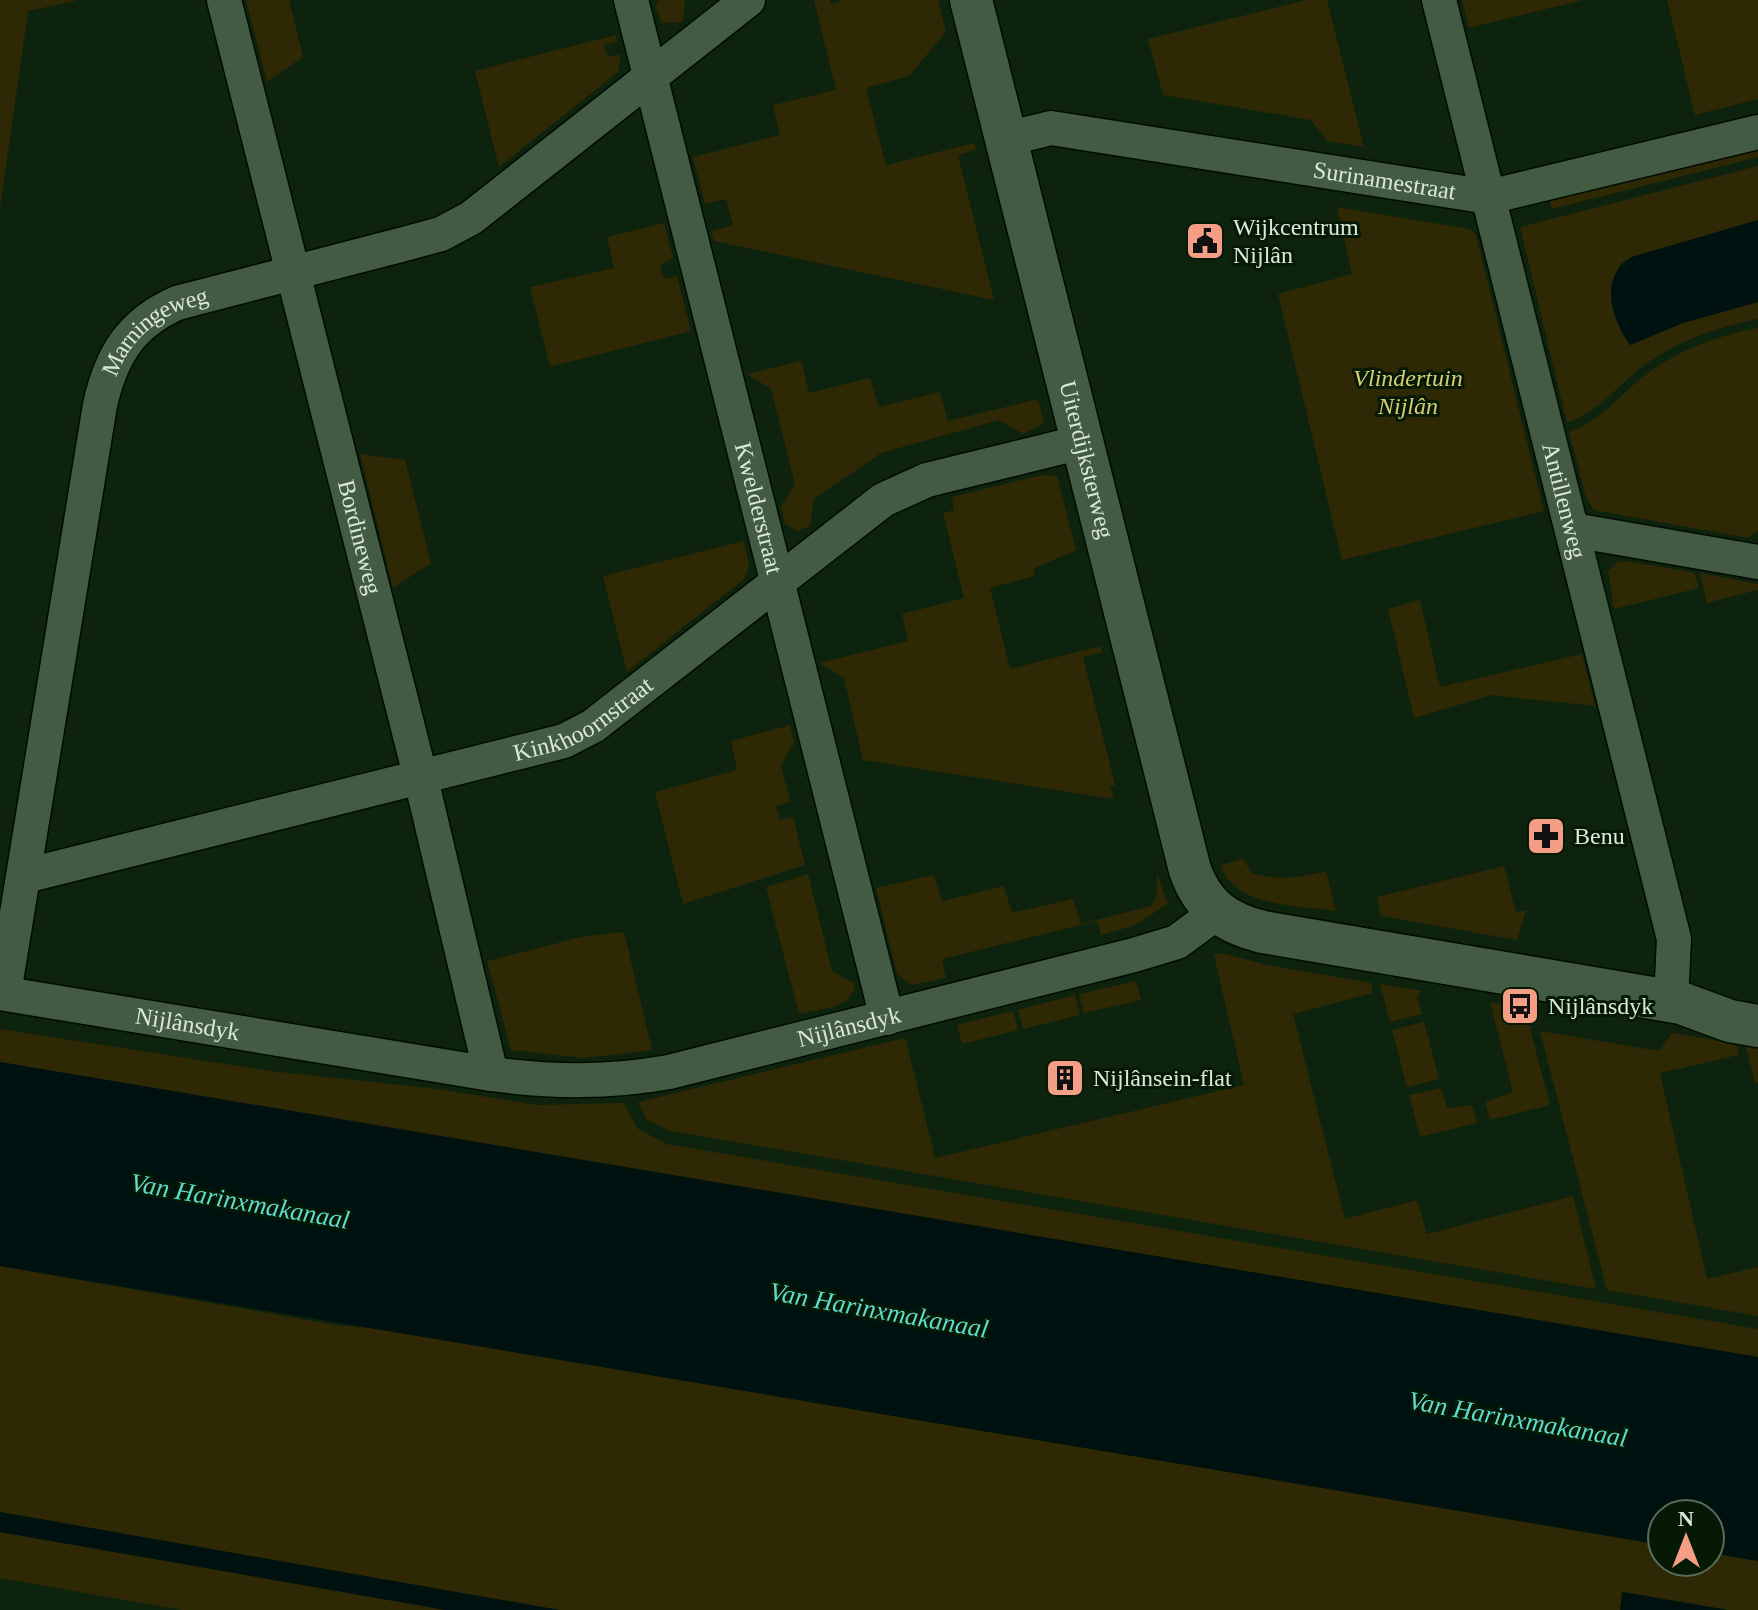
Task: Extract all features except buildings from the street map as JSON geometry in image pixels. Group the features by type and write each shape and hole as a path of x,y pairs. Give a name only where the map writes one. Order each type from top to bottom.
{"street":[{"name":"Bordineweg","path":"224,0 421,779 491,1074"},
{"name":"Kwelderstraat","path":"631,0 887,1018"},
{"name":"Marningeweg","path":"2,993 25,876 100,405 110,365 131,332 160,311 195,298 441,234 471,218 748,0"},
{"name":"Uiterdijksterweg","path":"971,0 1190,870 1204,900 1216,913"},
{"name":"Antillenweg","path":"1439,0 1674,939 1676,1002"},
{"name":"Surinamestraat","path":"1006,139 1051,128 1489,197 1758,132"},
{"name":"Kinkhoornstraat","path":"25,876 564,741 593,726 880,503 905,489 1082,442"},
{"path":"1573,530 1758,562"},
{"path":"1216,913 1263,932 1676,1002 1733,1002 1758,1006"},
{"name":"Nijlânsdyk","path":"2,993 491,1074 565,1082 628,1079 887,1018 1156,949 1177,942 1216,913"},
{"path":"1676,1002 1730,1021 1758,1026"}],"green space":[{"path":"0,0 79,0 28,11 0,207"},
{"path":"246,0 289,0 303,57 267,82"},
{"path":"659,0 685,0 683,22 662,23 655,7"},
{"path":"814,0 830,0 831,4 844,0 938,0 946,32 909,76 866,88 886,165 974,143 976,150 958,155 994,300 714,241 711,231 733,225 726,199 705,204 693,157 780,135 773,105 836,90"},
{"path":"1306,0 1327,0 1364,147 1327,141 1311,120 1163,95 1148,39"},
{"path":"1462,0 1583,0 1469,28"},
{"path":"1667,0 1758,0 1758,99 1695,115"},
{"path":"616,35 617,41 604,45 608,57 621,54 618,72 499,167 475,71"},
{"path":"1758,143 1758,157 1552,209 1548,195"},
{"path":"1758,166 1758,220 1632,257 1619,265 1630,345 1683,323 1758,302 1758,319 1710,332 1665,352 1637,371 1596,407 1567,423 1520,227"},
{"name":"Vlindertuin Nijlân","path":"1337,207 1470,229 1476,235 1544,511 1342,560 1278,294 1352,274"},
{"path":"664,223 673,257 660,266 664,279 677,276 691,331 550,367 530,287 614,268 607,237"},
{"path":"1758,328 1758,531 1748,538 1594,510 1586,497 1569,432 1601,414 1644,376 1684,351 1727,335"},
{"path":"801,361 809,393 870,378 879,407 940,392 948,421 1038,399 1044,423 1023,434 999,420 881,453 814,499 810,526 797,531 785,524 781,507 795,484 771,389 747,374"},
{"path":"360,454 405,460 431,563 393,588"},
{"path":"1042,475 1057,476 1076,550 1033,569 1035,576 990,588 1010,669 1101,646 1102,652 1083,657 1115,785 1110,787 1114,799 863,760 844,678 819,663 908,641 902,614 964,598 943,513 954,510 952,497"},
{"path":"744,541 749,566 744,579 627,672 603,576"},
{"path":"1628,561 1695,573 1699,588 1614,609 1608,571 1618,562"},
{"path":"1700,573 1758,584 1758,590 1707,603"},
{"path":"1420,600 1440,687 1582,654 1595,706 1492,695 1414,718 1388,609"},
{"path":"790,725 794,742 781,766 790,802 776,806 780,820 793,817 805,865 683,904 655,792 737,770 731,741"},
{"path":"1243,859 1252,873 1271,877 1298,877 1326,871 1336,911 1253,897 1228,879 1221,865"},
{"path":"1504,866 1516,912 1526,910 1517,940 1381,916 1377,897"},
{"path":"808,874 832,971 855,984 853,992 842,1003 799,1014 766,887"},
{"path":"1157,874 1168,904 1133,926 1101,935 1097,921 942,959 946,978 912,985 897,974 876,888 934,875 942,901 1004,886 1012,913 1073,899 1081,924 1151,906 1157,896"},
{"path":"624,932 652,1050 586,1058 511,1050 487,961 581,937"},
{"path":"1221,953 1267,965 1371,983 1373,993 1293,1014 1345,1219 1417,1200 1427,1234 1573,1196 1596,1289 671,1131 647,1120 638,1102 905,1038 935,1158 1244,1085 1214,955"},
{"path":"1136,981 1141,1000 1084,1013 1079,994"},
{"path":"1380,984 1422,991 1417,997 1422,1014 1390,1022"},
{"path":"1075,995 1080,1015 1023,1029 1018,1010"},
{"path":"1490,1002 1525,1009 1550,1105 1490,1120 1485,1102 1513,1092"},
{"path":"1013,1011 1018,1030 962,1044 957,1025"},
{"path":"1424,1022 1439,1079 1407,1087 1392,1030"},
{"path":"0,1029 270,1071 438,1089 537,1105 624,1103 637,1128 666,1144 1758,1329 1758,1357 0,1062"},
{"path":"1540,1031 1659,1051 1672,1033 1736,1044 1739,1055 1660,1073 1707,1279 1758,1267 1758,1316 1607,1290"},
{"path":"1746,1046 1758,1048 1758,1082 1755,1083"},
{"path":"1441,1088 1447,1108 1472,1105 1477,1123 1420,1137 1409,1095"},
{"path":"0,1266 335,1325 407,1331 1646,1542 1646,1578 1726,1578 1726,1556 1758,1561 1758,1610 1728,1610 1623,1592 1620,1610 559,1610 0,1512"},
{"path":"0,1532 446,1610 182,1610 0,1578"}],"water":[{"path":"1758,220 1758,302 1683,323 1630,345 1613,311 1611,298 1611,286 1621,265 1632,257"},
{"name":"Van Harinxmakanaal","path":"0,1062 1758,1357 1758,1561 1726,1556 1726,1498 1646,1498 1646,1542 0,1266"},
{"path":"0,1512 559,1610 446,1610 0,1532"},
{"path":"1622,1592 1728,1610 1620,1610"}],"place":[{"name":"Wijkcentrum Nijlân","path":"1205,241"},
{"name":"Benu","path":"1546,836"},
{"name":"Nijlânsdyk","path":"1520,1006"},
{"name":"Nijlânsein-flat","path":"1065,1078"}]}
